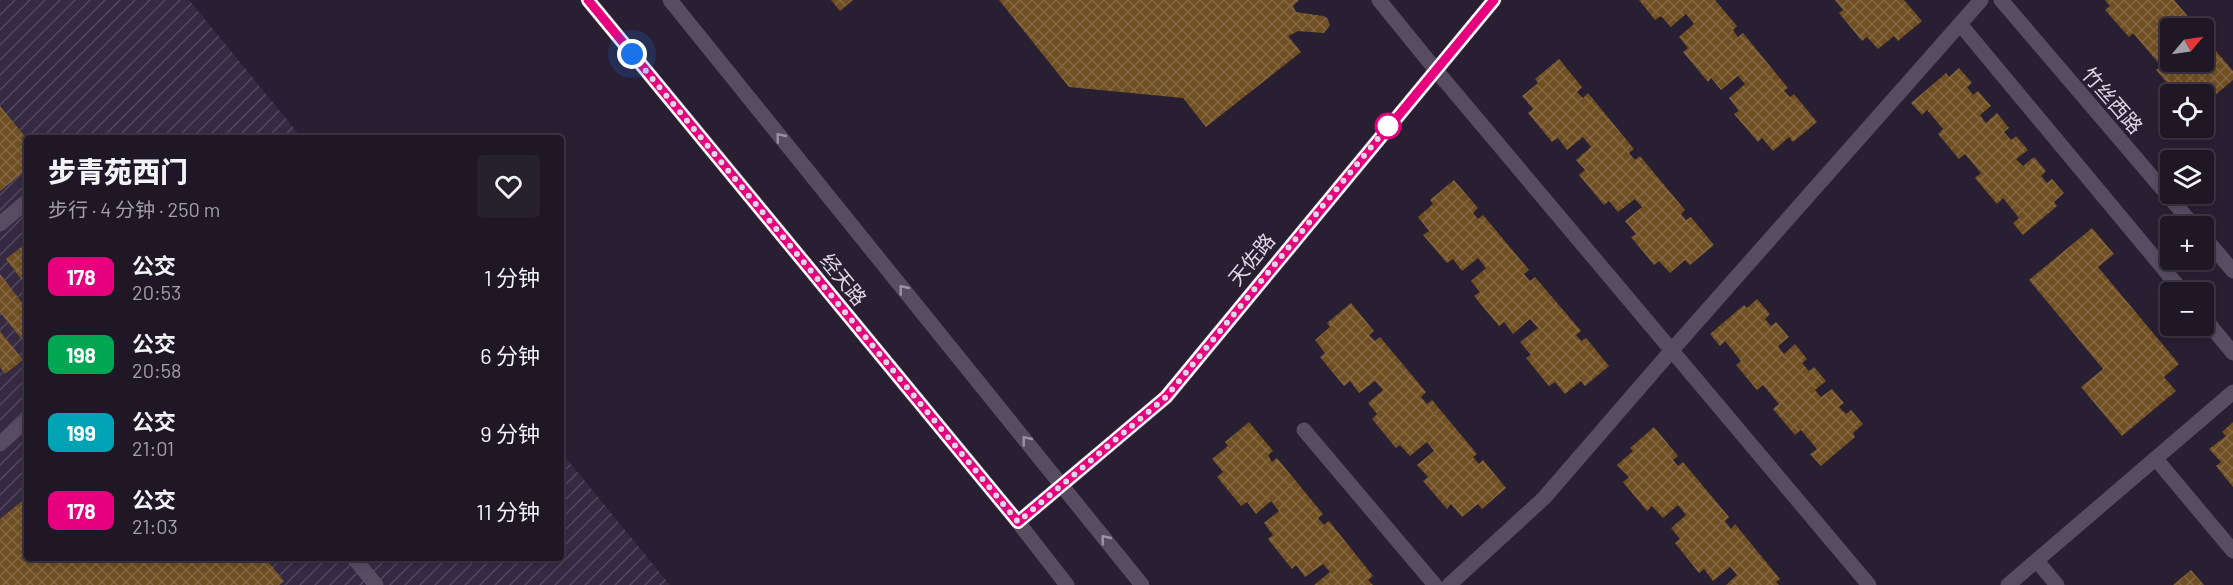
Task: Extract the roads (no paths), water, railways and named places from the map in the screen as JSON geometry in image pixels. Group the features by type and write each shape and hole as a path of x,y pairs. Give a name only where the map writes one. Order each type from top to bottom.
{"main road":[{"name":"经天路","path":"588,0 1018,522 1067,585"},
{"name":"经天路","path":"670,0 1142,585"},
{"path":"1379,0 1869,585"},
{"name":"天佐路","path":"1018,522 1166,397 1494,0"},
{"path":"1449,585 1544,498 1981,0"},
{"name":"竹丝西路","path":"2001,0 2185,216"},
{"path":"1960,24 2175,282"},
{"path":"0,224 24,204"},
{"path":"2214,249 2233,272"},
{"path":"2214,330 2233,353"},
{"path":"2008,585 2233,392"},
{"path":"0,444 24,423"},
{"path":"1304,430 1436,585"},
{"path":"2156,459 2233,551"},
{"path":"356,561 376,585"},
{"path":"2037,561 2057,585"}]}
